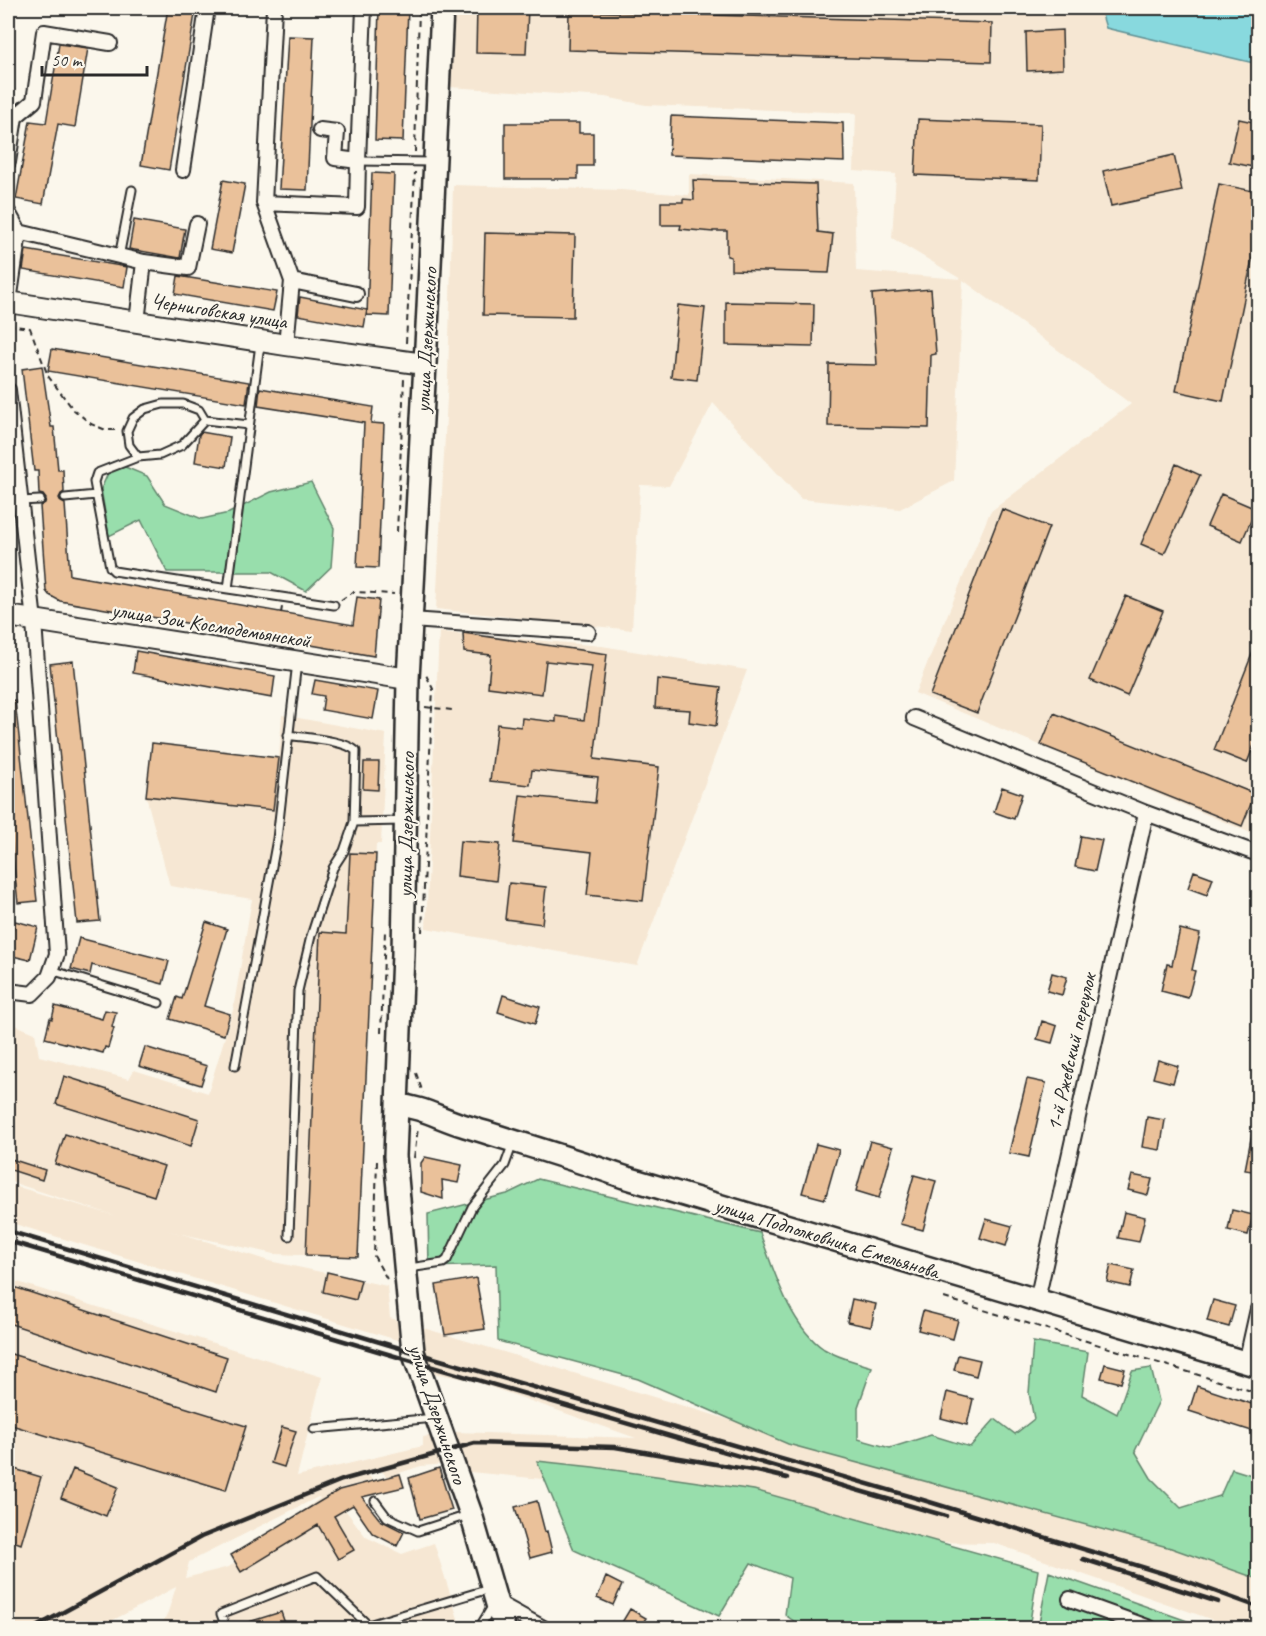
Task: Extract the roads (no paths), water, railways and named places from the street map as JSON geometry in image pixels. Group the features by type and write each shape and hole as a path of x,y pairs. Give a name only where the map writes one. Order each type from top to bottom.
{"main road":[{"name":"улица Дзержинского","path":"442,8 411,620 416,676 406,821 404,954 395,1156 413,1352 471,1514 504,1629"},
{"name":"Черниговская улица","path":"8,302 424,364"},
{"name":"улица Зои Космодемьянской","path":"8,616 297,662 416,676"},
{"name":"улица Подполковника Емельянова","path":"397,1105 420,1109 453,1122 624,1177 1252,1364"}],"street":[{"path":"183,170 207,8"},
{"path":"274,8 264,203 292,281 286,345"},
{"path":"264,203 357,207 364,8"},
{"path":"8,162 15,117 34,101 44,32 110,43"},
{"path":"320,130 337,132 335,158 358,161"},
{"path":"8,302 12,222 119,256 188,268 197,224"},
{"path":"137,322 144,262"},
{"path":"292,281 356,294"},
{"path":"8,390 34,621 57,954 49,977 32,994 11,992"},
{"path":"411,620 588,632"},
{"path":"914,718 1146,813 1258,854"},
{"name":"1-й Ржевский переулок","path":"1037,1300 1146,813"},
{"path":"1252,1364 1248,1354 1258,1310"},
{"path":"493,1594 505,1607 543,1629"},
{"path":"1070,1599 1150,1629"}],"lane":[{"path":"358,161 434,162"},
{"path":"119,256 132,190"},
{"path":"228,589 260,341"},
{"path":"138,457 129,445 127,431 133,418 145,409 163,404 183,404 199,410 205,420"},
{"path":"205,420 249,425"},
{"path":"205,420 182,445 160,455 138,457 97,473 94,482 110,567 114,571 334,605"},
{"path":"64,498 96,495"},
{"path":"20,501 40,500"},
{"path":"235,1066 278,839 297,662"},
{"path":"288,735 344,744 356,751 354,822 344,851 333,868 311,936 298,991 289,1236"},
{"path":"354,822 406,821"},
{"path":"51,970 159,1003"},
{"path":"406,1268 443,1263 447,1260 472,1207 505,1165 514,1141"},
{"path":"314,1429 437,1417"},
{"path":"375,1501 387,1518 418,1531 471,1514"},
{"path":"226,1629 221,1614 317,1576 366,1627 493,1594"},
{"path":"479,1629 493,1594"}],"water":[{"path":"1100,8 1258,8 1258,64 1106,28"}],"waterway":[{"path":"1091,8 1104,9"}],"railway":[{"path":"8,1231 413,1352 923,1500 1178,1578 1258,1607"},
{"path":"8,1241 946,1516"},
{"path":"34,1628 201,1537 342,1480 475,1443 615,1447 787,1478"},
{"path":"1083,1559 1218,1602"}]}
